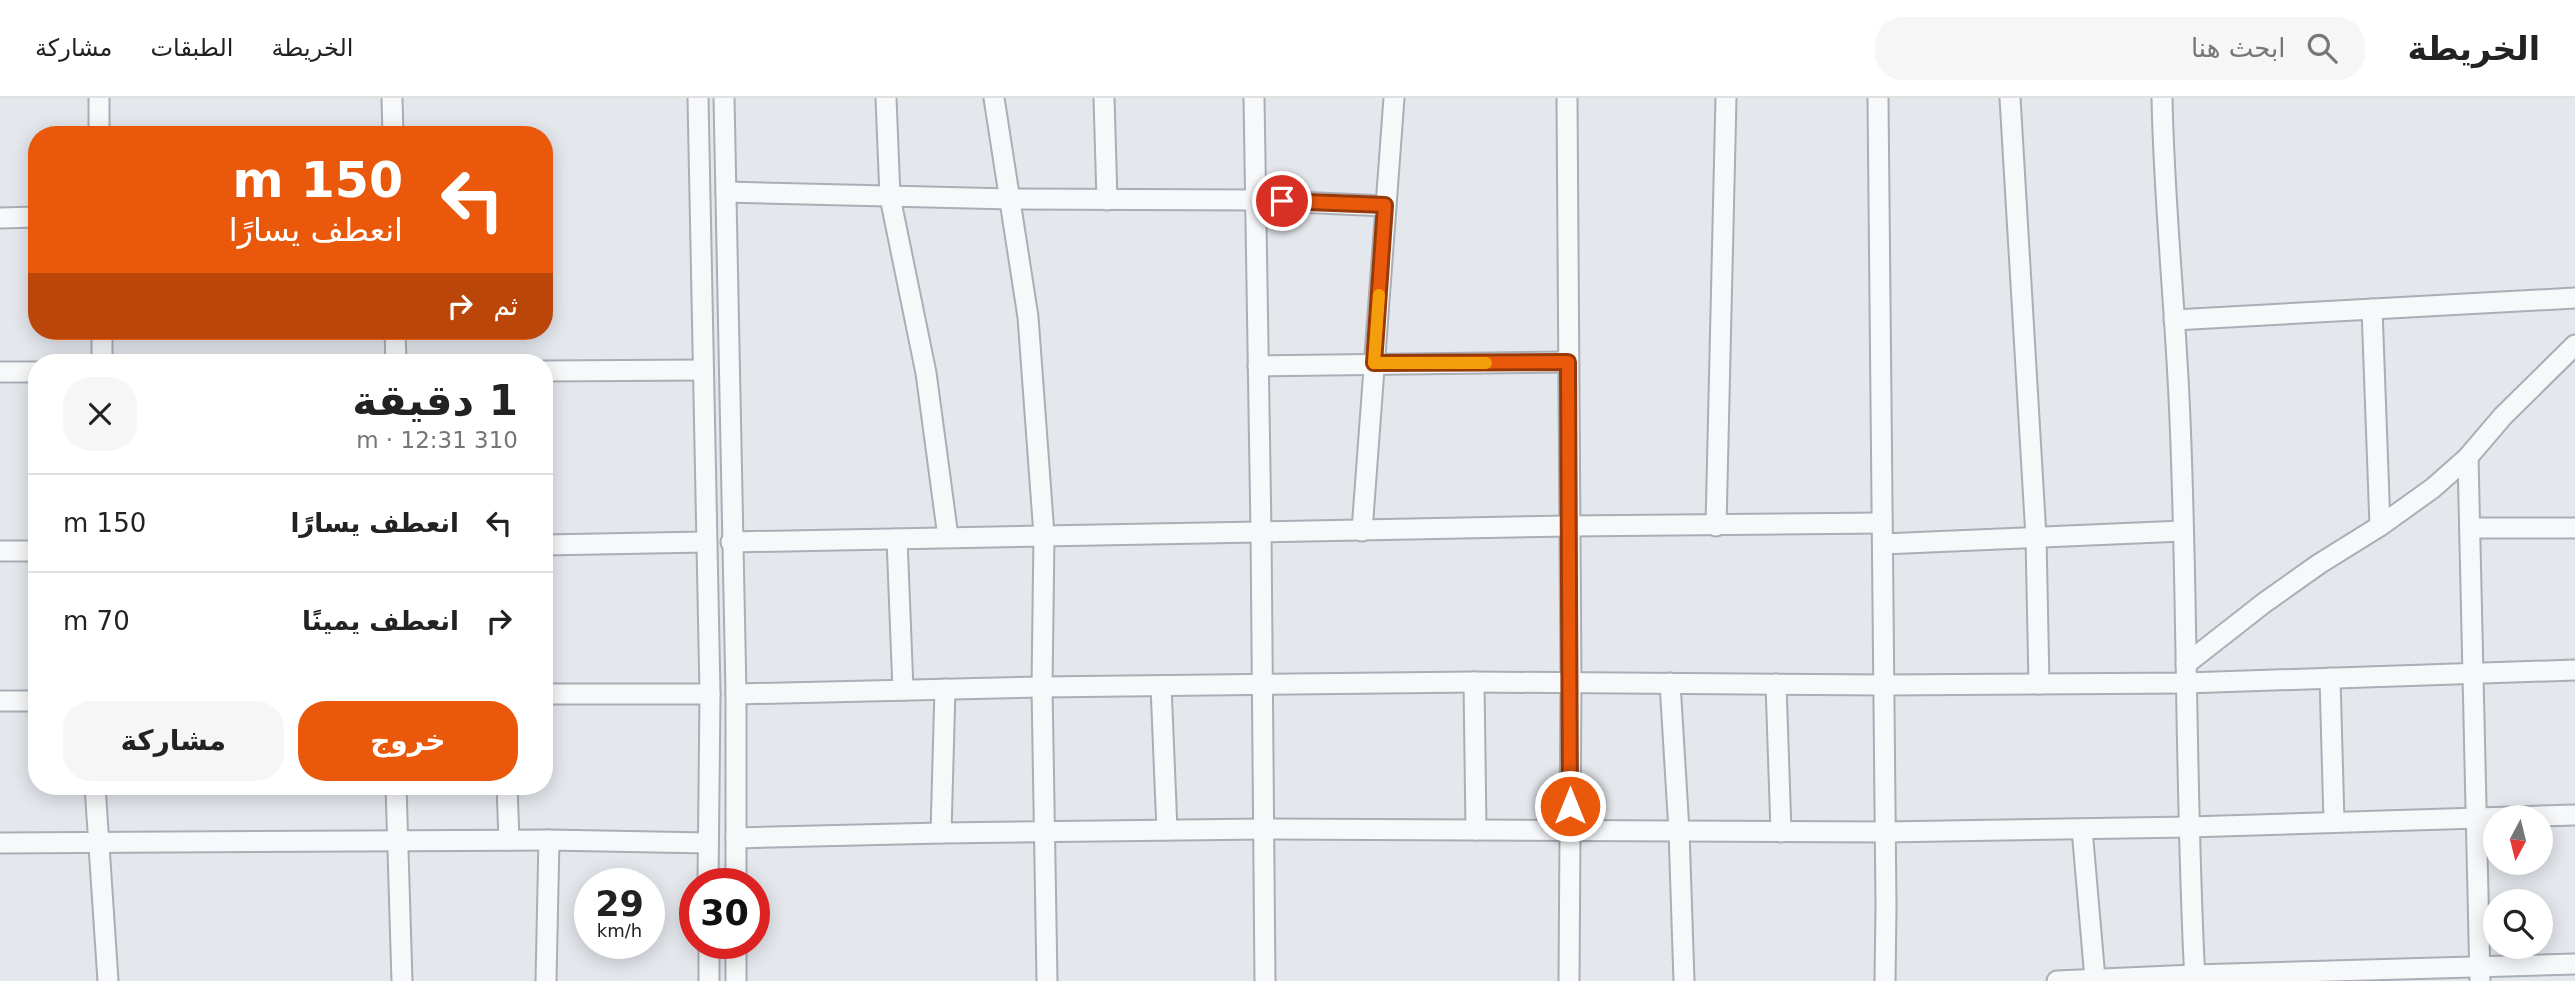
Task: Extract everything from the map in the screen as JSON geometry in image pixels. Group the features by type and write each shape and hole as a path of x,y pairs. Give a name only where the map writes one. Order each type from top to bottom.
{"street":[{"path":"99,98 99,126"},
{"path":"392,98 393,126"},
{"path":"698,98 710,694 708,868"},
{"path":"724,98 736,694 736,868"},
{"path":"886,98 890,197 926,373 948,537"},
{"path":"994,98 1012,200 1028,317 1044,536 1042,687 1047,981"},
{"path":"1104,98 1107,200"},
{"path":"1254,98 1265,981"},
{"path":"1362,531 1394,98"},
{"path":"1567,98 1571,683 1569,981"},
{"path":"1716,526 1726,98"},
{"path":"1878,98 1885,981"},
{"path":"2010,98 2036,537 2039,684"},
{"path":"2162,98 2164,185 2180,419 2195,978"},
{"path":"726,192 1012,200 1256,200 1385,205"},
{"path":"0,218 28,217"},
{"path":"2174,320 2575,298"},
{"path":"2372,309 2380,526"},
{"path":"2186,674 2264,603 2433,488 2468,457 2528,389 2575,345"},
{"path":"1258,366 1568,362"},
{"path":"553,371 703,370"},
{"path":"0,372 28,372"},
{"path":"2468,457 2480,975"},
{"path":"732,542 1569,526 1882,523"},
{"path":"2470,528 2575,528"},
{"path":"1883,544 2183,531"},
{"path":"897,539 903,690"},
{"path":"553,545 705,542"},
{"path":"0,551 28,551"},
{"path":"736,694 1474,682 2039,684 2186,674 2330,678 2575,670"},
{"path":"2330,678 2334,822"},
{"path":"1474,682 1476,830"},
{"path":"1670,683 1684,981"},
{"path":"1776,684 1781,832"},
{"path":"1161,686 1167,830"},
{"path":"942,832 945,689"},
{"path":"553,694 710,694"},
{"path":"0,701 28,701"},
{"path":"95,795 108,981"},
{"path":"396,795 402,981"},
{"path":"507,795 509,840"},
{"path":"736,838 942,832 1263,829 1885,832 2189,827 2575,815"},
{"path":"2081,829 2095,979"},
{"path":"0,843 549,840 708,843"},
{"path":"546,981 549,840"},
{"path":"709,959 709,981"},
{"path":"736,959 736,981"},
{"path":"2057,981 2480,975 2575,964"}],"slow traffic":[{"path":"1379,295 1374,363 1486,363"}],"route":[{"path":"1282,201 1385,205 1374,363 1568,362 1570,806"}]}
